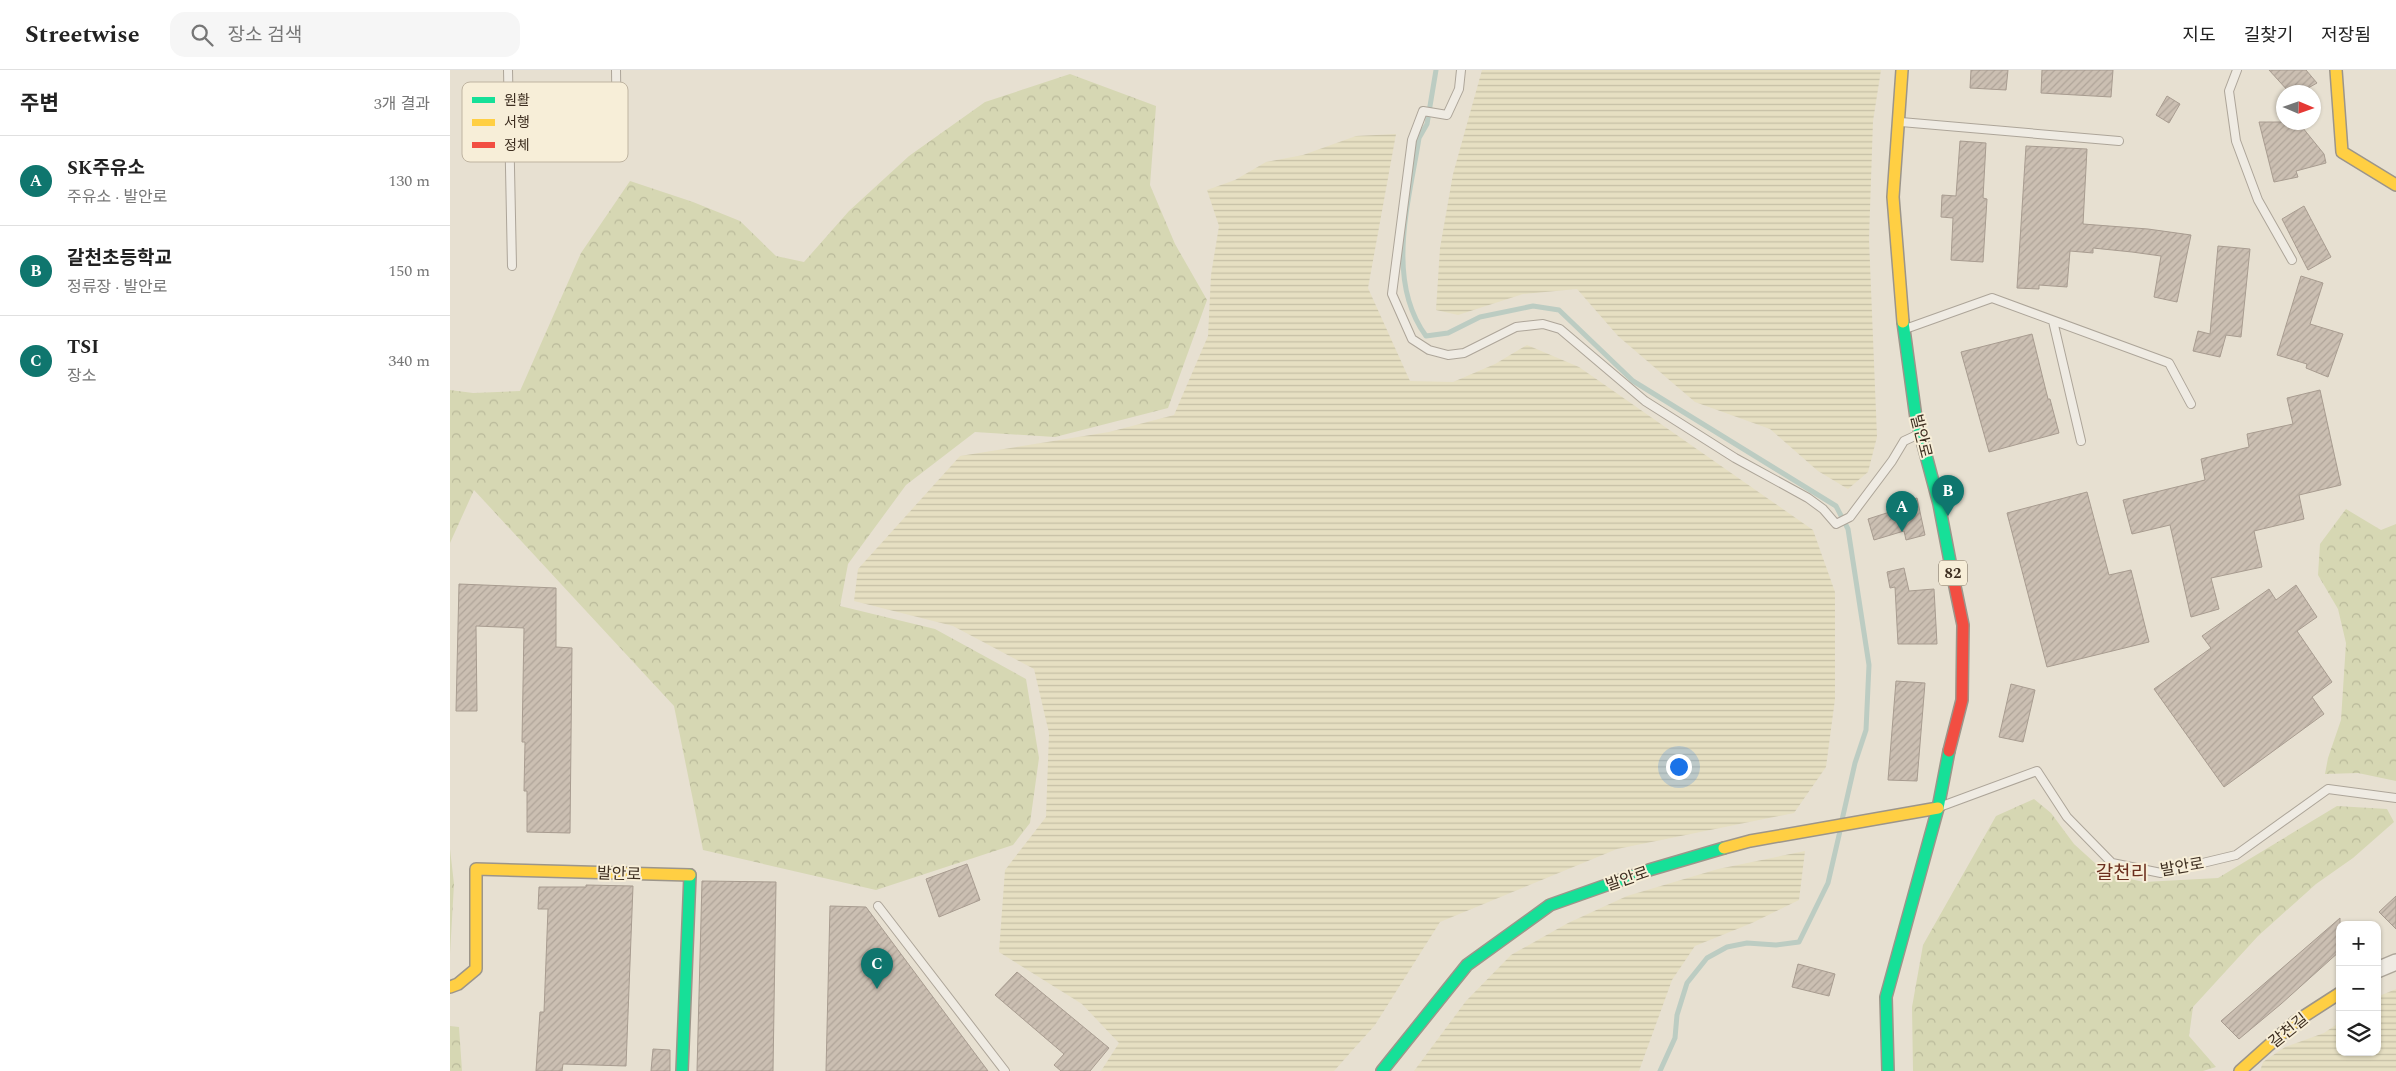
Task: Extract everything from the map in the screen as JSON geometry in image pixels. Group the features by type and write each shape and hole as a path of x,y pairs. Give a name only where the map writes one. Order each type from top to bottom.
{"street":[{"name":"발안로","path":"1888,1071 1886,997 1938,808 1949,749 1962,700 1963,625 1939,504 1920,434 1904,329 1893,197 1896,122 1902,70"},
{"path":"2336,70 2342,152 2396,185"},
{"name":"발안로","path":"1382,1071 1467,965 1550,905 1649,870 1750,841 1869,818 1938,808"},
{"name":"발안로","path":"454,985 476,969 476,870 690,875 682,1071"},
{"path":"2381,968 2396,962"},
{"name":"갈천길","path":"2240,1071 2295,1022 2336,996"}],"lane":[{"path":"1461,70 1459,89 1447,115 1423,111 1412,140 1392,294 1412,339 1429,350 1448,355 1464,353 1516,327 1543,324 1560,329 1645,401 1735,458 1808,498 1823,509 1836,524 1850,517 1892,461 1904,441 1920,434"},
{"path":"2237,70 2229,91 2236,141 2258,200 2292,260"},
{"path":"1896,122 2119,141"},
{"path":"510,162 512,266"},
{"path":"1904,329 1992,298 2168,363 2190,404"},
{"path":"2053,321 2082,441"},
{"name":"발안로","path":"1938,808 2037,771 2068,817 2112,863 2161,873 2236,855 2328,789 2396,798"},
{"path":"878,906 1005,1071"}],"shaded area":[{"path":"1482,70 1881,70 1873,121 1869,239 1877,437 1868,472 1848,489 1818,471 1770,429 1695,402 1618,336 1577,289 1523,294 1458,315 1436,310 1440,248 1453,174"},
{"path":"1396,134 1368,288 1410,381 1453,382 1495,364 1527,345 1579,367 1813,530 1835,592 1835,699 1826,767 1794,813 1617,849 1440,922 1375,1025 1334,1071 1101,1071 1119,1043 1082,1004 999,952 1005,870 1046,817 1049,733 1034,669 953,626 854,601 858,569 960,456 1109,432 1174,415 1208,336 1211,275 1219,226 1207,190 1235,180 1266,162 1303,155 1356,136"},
{"path":"1805,851 1799,900 1752,923 1695,946 1672,980 1639,1071 1414,1071 1466,1001 1511,955 1568,923 1627,896 1718,869"},
{"path":"2396,989 2396,1071 2260,1071 2263,1062 2285,1047 2324,1033 2336,1025 2336,1056 2381,1056 2381,995"}],"green space":[{"path":"1070,74 1156,106 1150,185 1175,244 1207,300 1168,408 1055,437 975,432 906,485 848,564 840,606 935,629 1026,679 1039,758 1030,823 1013,845 876,890 703,850 674,706 474,490 450,543 450,390 473,393 520,391 581,253 630,181 693,202 740,221 776,256 804,262 849,211 909,156 985,102"},
{"path":"2346,509 2381,530 2396,524 2396,781 2358,773 2325,774 2328,758 2341,720 2346,643 2338,609 2318,575 2320,544"},
{"path":"2034,799 2051,813 2074,844 2107,874 2144,882 2218,878 2337,806 2387,809 2394,822 2353,858 2316,884 2258,936 2193,1007 2189,1036 2216,1067 2203,1071 1913,1071 1912,1007 1923,945 1996,816"},
{"path":"450,849 454,884 450,954"},
{"path":"450,1026 459,1027 462,1071 450,1071"}],"building":[{"path":"1971,70 2008,70 2006,90 1970,88"},
{"path":"2042,70 2113,70 2111,97 2041,93"},
{"path":"2269,70 2306,70 2317,83 2313,85 2283,85"},
{"path":"2167,96 2180,104 2169,123 2156,115"},
{"path":"2259,122 2276,122 2276,130 2304,130 2324,154 2326,163 2296,171 2298,177 2274,182"},
{"path":"1960,141 1986,143 1983,198 1987,199 1983,262 1951,260 1953,218 1941,217 1942,195 1956,196"},
{"path":"2026,146 2087,149 2083,224 2148,229 2191,235 2177,302 2154,297 2161,256 2093,248 2093,253 2070,251 2067,287 2039,285 2039,289 2017,288"},
{"path":"2304,206 2331,257 2308,270 2282,219"},
{"path":"2218,246 2250,249 2241,337 2226,335 2220,357 2193,351 2198,331 2210,334"},
{"path":"2301,276 2323,283 2310,324 2343,334 2328,377 2306,368 2307,364 2277,355"},
{"path":"2032,334 2048,399 2050,399 2059,433 1989,452 1961,352"},
{"path":"2320,390 2341,485 2299,495 2304,519 2254,531 2262,567 2211,578 2219,609 2191,617 2170,525 2132,534 2123,500 2205,480 2201,459 2249,447 2247,434 2293,424 2287,398"},
{"path":"2087,492 2109,575 2131,570 2149,642 2047,667 2007,513"},
{"path":"1917,498 1925,535 1906,540 1904,531 1874,540 1868,519 1899,509 1898,503"},
{"path":"1904,568 1909,591 1934,589 1937,644 1898,644 1895,587 1890,588 1887,572"},
{"path":"459,584 556,588 556,647 572,648 570,833 527,832 527,791 524,791 525,742 522,742 524,628 476,626 477,711 456,711"},
{"path":"2296,585 2317,617 2297,631 2332,682 2312,697 2324,714 2224,787 2154,689 2211,648 2202,636 2269,589 2276,600"},
{"path":"1896,681 1925,683 1917,781 1888,780"},
{"path":"2011,684 2035,690 2023,742 1999,737"},
{"path":"967,864 980,900 939,917 926,879"},
{"path":"702,881 776,882 773,1071 697,1071"},
{"path":"586,885 633,886 626,1066 563,1064 562,1071 536,1071 540,1012 544,1012 548,909 538,909 539,887 586,887"},
{"path":"2396,896 2396,929 2379,912"},
{"path":"830,906 866,907 988,1071 826,1071"},
{"path":"2336,921 2336,955 2281,1004 2239,1039 2221,1021"},
{"path":"1798,964 1835,974 1829,996 1792,987"},
{"path":"1017,972 1109,1048 1090,1071 1061,1071 1054,1065 1064,1054 995,995"},
{"path":"653,1049 670,1050 670,1071 651,1071"}],"waterway":[{"path":"1436,70 1427,124 1419,138 1403,240 1403,266 1406,290 1414,314 1426,336 1448,333 1480,317 1533,306 1559,310 1633,381 1836,506 1848,529 1869,665 1866,730 1855,763 1842,820"},
{"path":"1660,1071 1675,1038 1677,1015 1687,983 1707,958 1727,947 1747,943 1776,945 1799,942 1828,883 1840,831"}],"traffic: fast":[{"path":"1903,322 1916,418 1939,504 1953,577"},
{"path":"1888,1071 1886,997 1938,808 1949,751"},
{"path":"1382,1071 1467,965 1550,905 1649,870 1724,848"},
{"path":"682,1071 690,875"}],"traffic: slow":[{"path":"1902,70 1893,197 1903,322"},
{"path":"2336,70 2342,152 2396,185"},
{"path":"1724,848 1750,841 1938,808"},
{"path":"450,987 458,984 476,969 476,869 690,875"},
{"path":"2240,1071 2295,1022 2336,996"}],"traffic: jam":[{"path":"1949,751 1962,700 1963,625 1953,577"}],"place":[{"name":"갈천초등학교","path":"1948,516"},
{"name":"SK주유소","path":"1902,532"},
{"name":"TSI","path":"877,989"}],"district":[{"name":"갈천리","path":"2122,872"}]}
